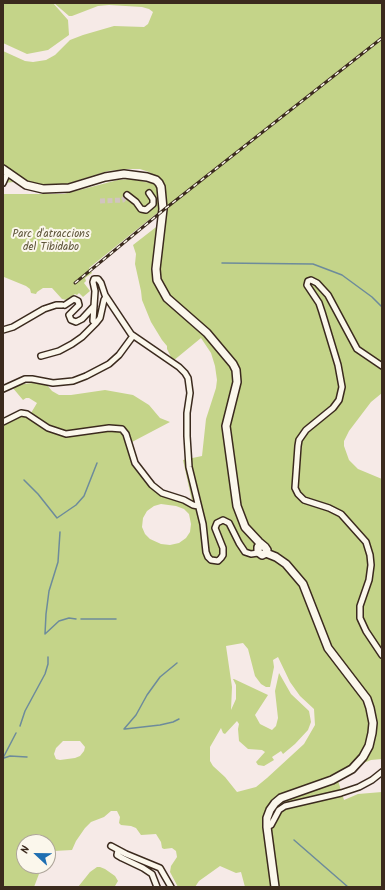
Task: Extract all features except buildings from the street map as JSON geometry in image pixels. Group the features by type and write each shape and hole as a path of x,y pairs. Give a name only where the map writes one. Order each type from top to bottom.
{"street":[{"path":"3,183 5,170 26,185 43,189 69,188 106,177 124,174 147,177 154,179 159,183 162,193 163,213 156,269 157,280 167,298 207,333 233,364 236,370 237,382 226,426 237,506 245,527 262,546 266,548 262,553"},
{"path":"127,195 136,202 141,209 146,210 153,204 153,199 149,193"},
{"path":"96,323 93,321 95,291 93,282 95,279 100,280 106,297 133,336 179,367 184,371 188,378 190,393 187,429 189,467 204,531 206,552 210,559 218,561 223,555 223,548 215,528 217,523 223,520 229,523 245,552 251,554 262,553 276,557 286,564 303,584 328,648 367,699 370,708 373,724 369,746 363,757 356,765 346,773 332,780 281,798 270,810 267,818 267,827 274,887"},
{"path":"382,366 357,349 328,295 317,283 311,280 307,281 307,285 319,303 322,312 340,370 342,387 340,396 333,408 306,430 300,440 298,446 295,488 299,496 304,500 329,508 341,514 366,542 371,565 369,580 360,606 360,614 361,621 366,631 382,655"},
{"path":"41,356 72,344 82,337 100,318 106,297"},
{"path":"3,330 13,327 34,314 50,307 63,305 74,299 78,301 79,305 69,315 71,320 76,322 85,316 94,305"},
{"path":"3,390 25,378 53,383 73,381 86,376 109,364 119,355 133,336"},
{"path":"3,422 21,412 27,414 48,428 66,434 109,428 122,429 126,434 135,463 152,486 162,493 198,506"},
{"path":"267,827 271,825 279,810 285,806 341,793 372,780 382,772"},
{"path":"111,846 160,868 171,887"},
{"path":"118,850 117,854 122,858 152,874 157,887"}],"green space":[{"path":"3,3 53,3 68,20 69,35 48,50 27,54 3,43"},
{"path":"54,3 382,3 382,393 371,402 349,431 344,441 344,446 349,460 358,469 382,479 382,759 371,760 336,774 344,800 358,794 382,792 382,887 245,887 241,872 236,873 220,866 199,881 195,887 178,887 170,872 171,866 177,857 176,851 172,848 162,848 161,842 156,834 141,835 136,828 121,825 119,823 120,817 117,811 111,811 104,817 91,822 85,828 72,850 56,851 56,834 16,834 16,874 39,874 34,887 3,887 3,424 20,416 30,418 31,413 37,403 29,398 23,400 12,387 32,383 47,385 52,391 59,395 71,395 105,390 133,395 149,405 160,418 170,422 132,442 137,460 159,489 192,501 183,460 202,456 206,419 216,388 217,380 211,353 201,338 173,361 167,346 151,322 142,300 135,264 136,254 133,245 166,220 165,187 161,180 149,172 140,169 127,169 108,171 63,185 37,185 25,181 3,183 3,51 25,61 33,62 46,60 55,55 70,40 83,35 114,26 144,27 148,24 153,12 142,7 109,5 98,6 69,16","holes":["161,504 176,506 184,509 189,514 191,524 190,532 186,538 179,543 170,545 161,544 150,539 145,534 142,527 143,518 147,511 154,506","243,643 248,649 255,676 261,684 266,687 270,687 274,667 273,660 278,657 290,682 300,696 314,709 315,725 304,744 267,778 256,787 237,792 210,761 210,747 221,728 225,734 237,721 239,724 239,741 248,749 262,750 265,752 256,762 258,765 264,766 274,760 272,757 281,751 283,754 295,744 308,730 311,722 309,711 291,694 279,673 275,691 278,718 276,726 272,730 260,724 255,715 268,695 234,679 236,685 236,699 231,710 232,687 226,646","63,741 80,741 85,747 84,751 80,756 75,758 60,760 56,759 54,754 56,748"]},
{"name":"Parc d'atraccions del Tibidabo","path":"131,179 155,184 158,191 161,210 89,268 92,273 85,278 86,281 84,283 90,291 83,297 79,293 67,300 62,299 52,288 43,288 36,294 31,293 30,289 26,286 4,277 3,194 64,194 118,180"},
{"path":"97,867 105,869 115,876 118,881 115,886 78,887 90,872"}],"waterway":[{"path":"222,263 313,264 342,275 372,297 382,307"},
{"path":"24,480 38,494 57,518 76,505 84,496 97,463"},
{"path":"45,634 49,591 58,562 60,532"},
{"path":"45,634 59,621 69,618 76,619"},
{"path":"81,619 116,619"},
{"path":"20,726 25,711 45,674 48,664 48,657"},
{"path":"124,729 136,715 147,695 160,677 177,663"},
{"path":"125,729 160,725 179,719"},
{"path":"3,758 16,733"},
{"path":"4,758 10,756 27,757"},
{"path":"294,840 348,887"}],"tunnel":[{"path":"100,201 123,200 127,195"}],"railway":[{"path":"75,283 166,208 382,38"}]}
